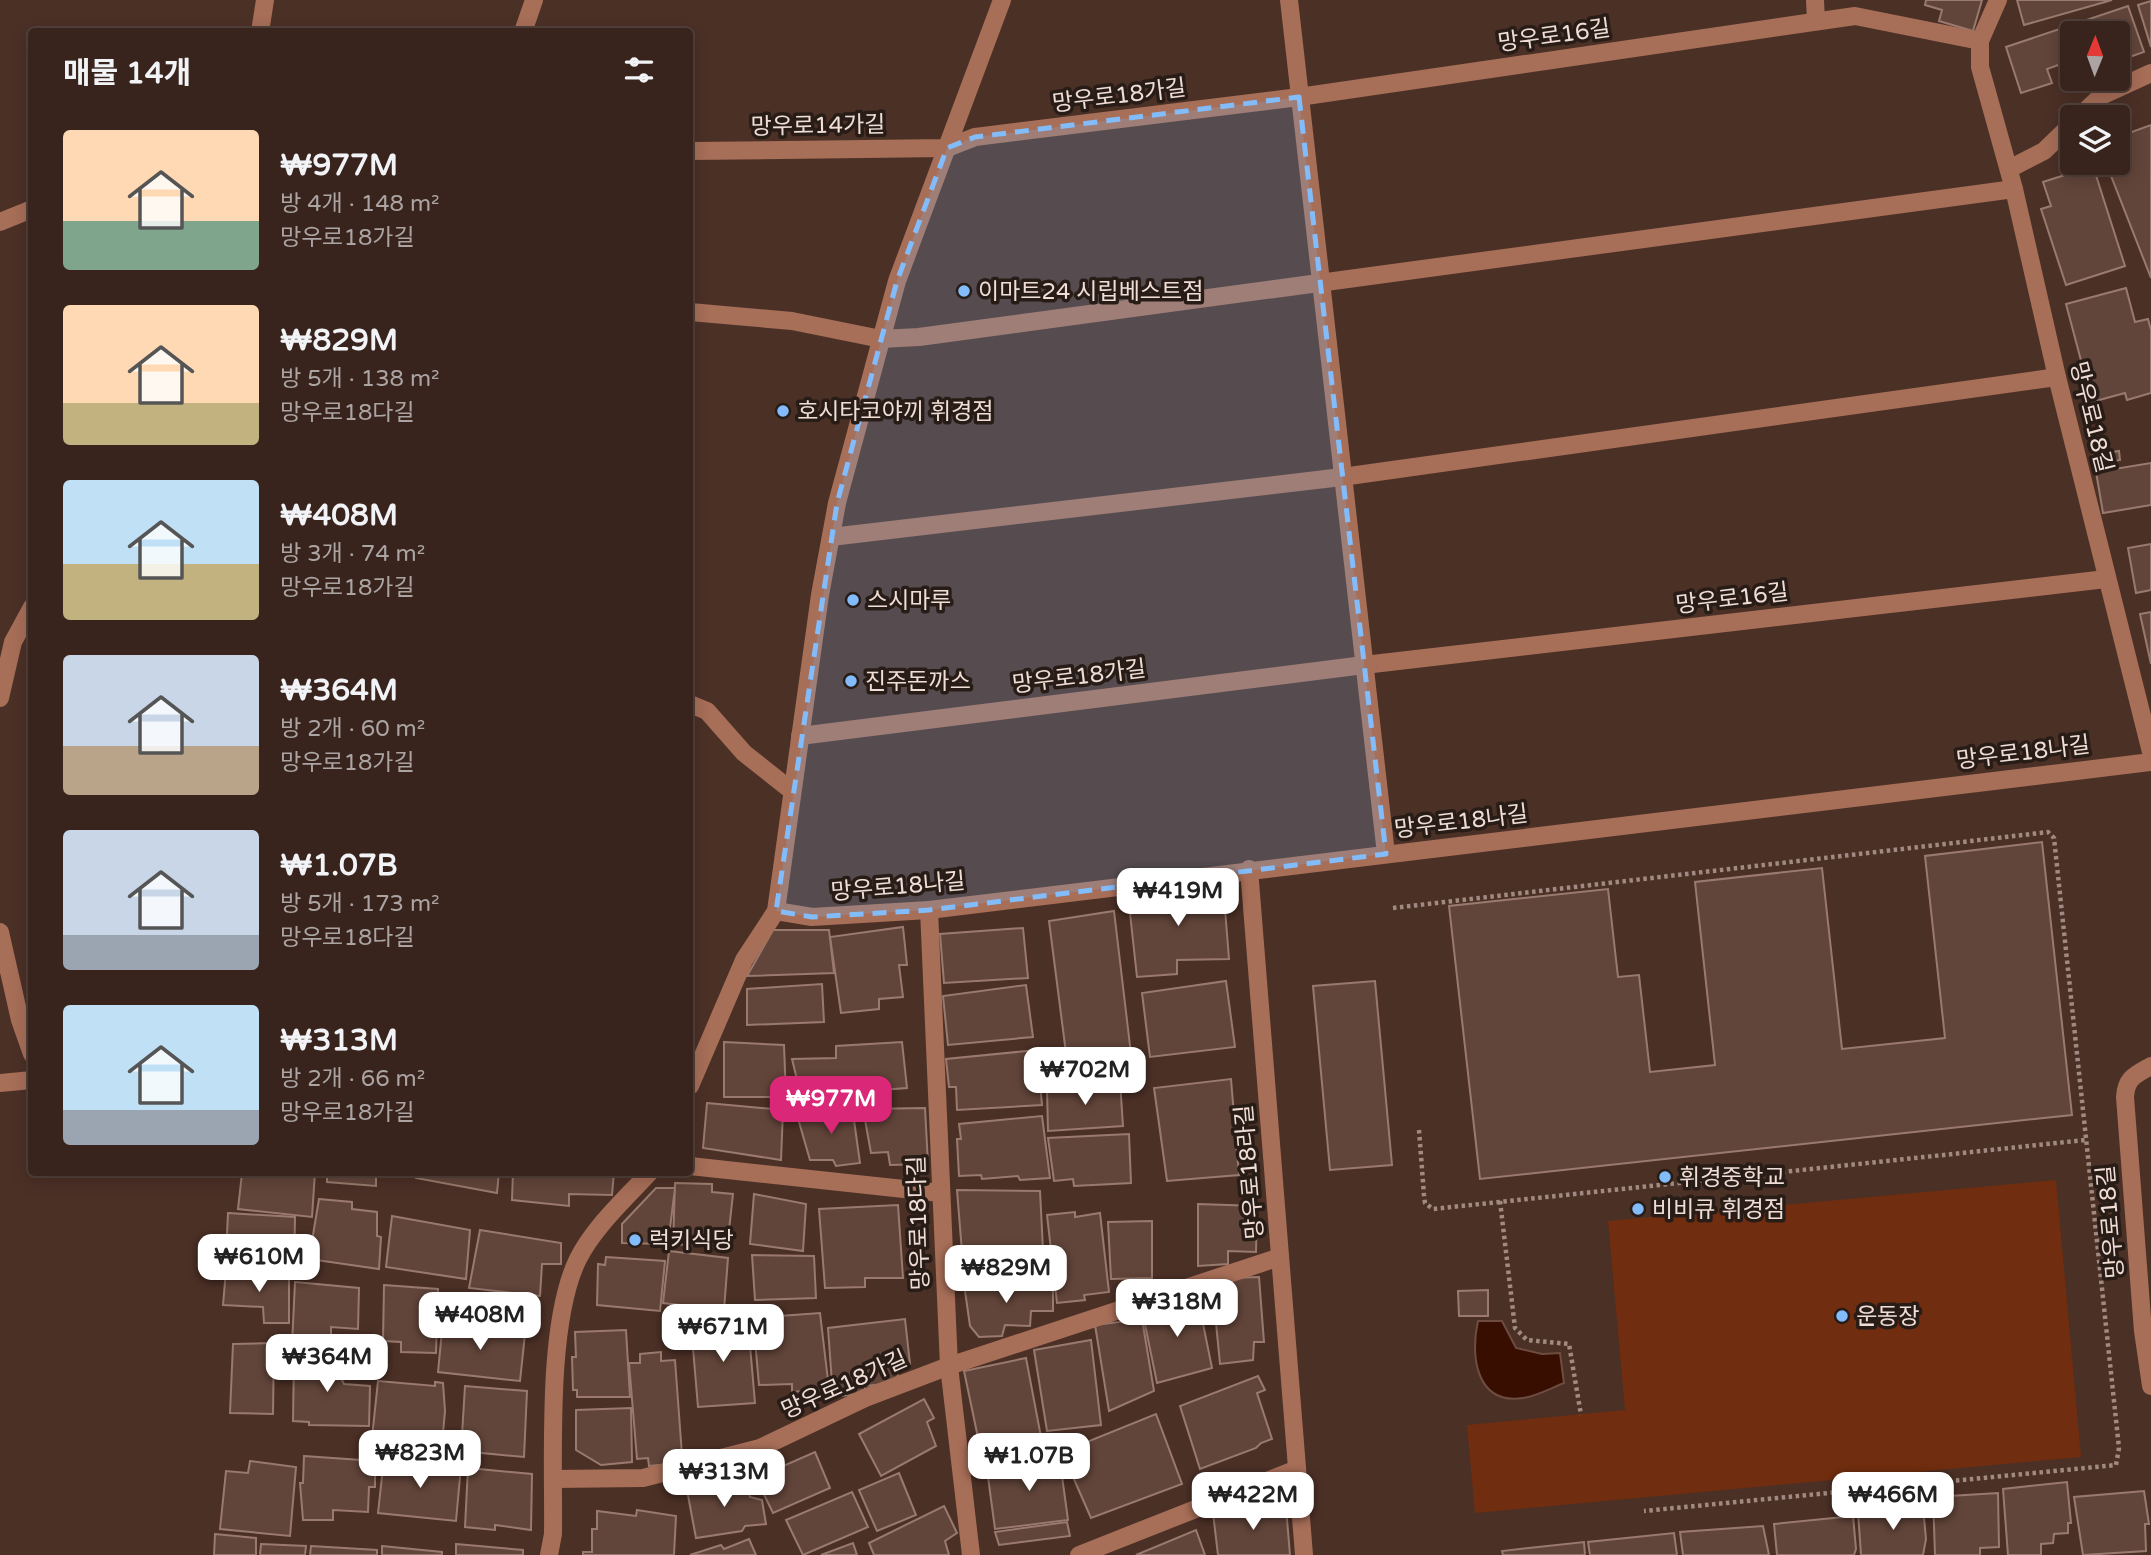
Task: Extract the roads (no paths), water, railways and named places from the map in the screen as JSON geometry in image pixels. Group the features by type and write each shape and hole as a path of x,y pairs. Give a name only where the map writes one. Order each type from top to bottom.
{"street":[{"path":"261,28 265,0"},
{"path":"524,28 534,0"},
{"path":"693,1072 744,960 776,911 800,736 837,503 897,281 1002,0"},
{"path":"1289,0 1319,284 1386,854"},
{"path":"1815,0 1816,21 1855,16 1980,41"},
{"path":"1998,0 1980,41 1980,66 2009,169 2044,151 2060,136"},
{"name":"망우로16길","path":"1299,97 1816,21"},
{"path":"2092,105 2101,96 2151,73"},
{"name":"망우로18가길","path":"947,148 975,137 1299,97"},
{"name":"망우로14가길","path":"693,151 947,148"},
{"name":"망우로18길","path":"2009,169 2106,579 2151,752"},
{"path":"693,312 792,321 881,339 919,337 2014,190"},
{"path":"0,222 28,211"},
{"path":"831,537 1342,477 2057,377"},
{"name":"망우로16길","path":"1364,665 2106,579"},
{"path":"0,698 13,642 28,614"},
{"name":"망우로18가길","path":"800,736 1364,665"},
{"path":"693,705 707,711 744,753 792,791"},
{"name":"망우로18나길","path":"776,911 812,917 929,910 1249,869 2151,762"},
{"name":"망우로18라길","path":"1249,869 1304,1555"},
{"name":"망우로18다길","path":"929,910 948,1366 971,1555"},
{"path":"0,932 20,1020 28,1043"},
{"name":"망우로18길","path":"2151,1066 2131,1077 2126,1084 2125,1097 2151,1387"},
{"path":"0,1083 28,1080"},
{"path":"693,1166 941,1193"},
{"path":"549,1555 553,1534 560,1318 578,1258 614,1211 646,1176"},
{"path":"948,1366 1280,1257"},
{"name":"망우로18가길","path":"554,1479 643,1478 761,1448 865,1398 948,1366"},
{"path":"1079,1555 1297,1469"}],"place":[{"name":"이마트24 시립베스트점","path":"964,291"},
{"name":"호시타코야끼 휘경점","path":"783,411"},
{"name":"스시마루","path":"853,600"},
{"name":"진주돈까스","path":"851,681"},
{"name":"휘경중학교","path":"1665,1177"},
{"name":"비비큐 휘경점","path":"1638,1209"},
{"name":"럭키식당","path":"635,1240"},
{"name":"운동장","path":"1842,1316"}]}
